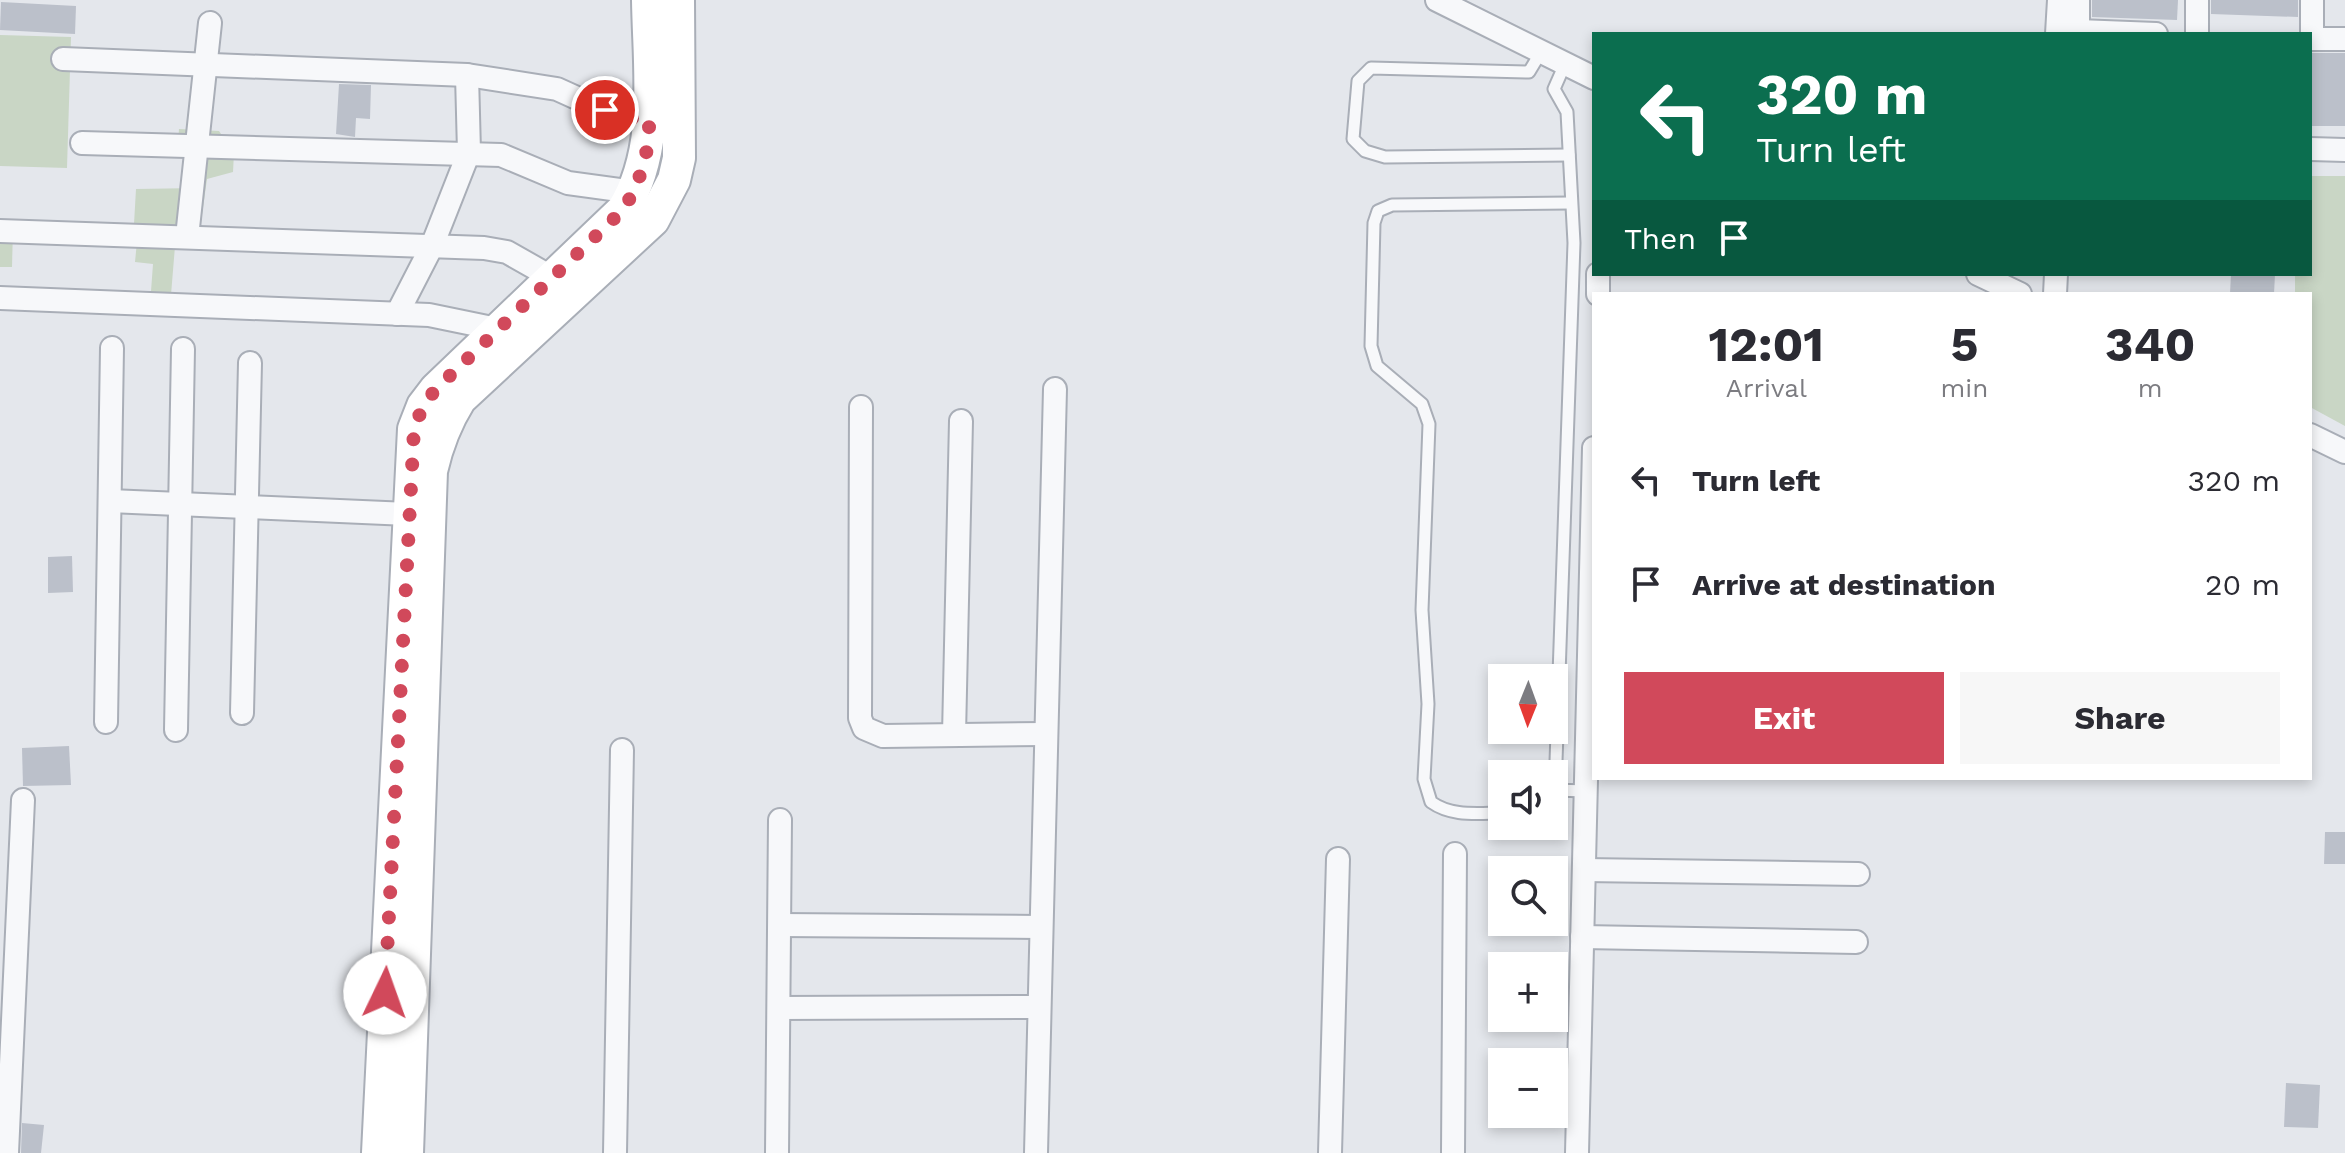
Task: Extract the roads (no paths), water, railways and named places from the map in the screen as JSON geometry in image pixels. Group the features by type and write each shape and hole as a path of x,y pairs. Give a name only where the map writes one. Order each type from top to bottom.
{"street":[{"path":"378,1153 411,454 423,406 497,329 623,210 634,192 643,166 649,119 648,0"},
{"path":"407,1153 434,459 445,421 460,399 653,220 666,199 679,158 678,0"},
{"path":"1437,0 1592,77"},
{"path":"2059,0 2071,32"},
{"path":"2071,32 2078,0"},
{"path":"2197,0 2197,32"},
{"path":"2311,32 2312,0"},
{"path":"187,237 208,65 210,23"},
{"path":"2312,39 2345,39"},
{"path":"63,59 467,75 557,89 621,118 649,119"},
{"path":"397,314 432,246 469,152 467,75"},
{"path":"82,143 469,152 501,155 568,183 634,192"},
{"path":"2312,149 2345,150"},
{"path":"0,231 432,246 507,252 551,277"},
{"path":"1982,276 2016,292"},
{"path":"0,298 429,315 497,329"},
{"path":"106,722 112,348"},
{"path":"176,730 183,349"},
{"path":"242,713 250,363"},
{"path":"1036,1153 1055,389"},
{"path":"861,407 860,718 873,735 1045,734"},
{"path":"954,735 961,421"},
{"path":"2312,436 2345,452"},
{"path":"110,501 408,514"},
{"path":"1577,1153 1592,524"},
{"path":"615,1153 622,750"},
{"path":"7,1153 23,800"},
{"path":"777,1153 780,820"},
{"path":"1453,1153 1455,854"},
{"path":"1330,1153 1338,859"},
{"path":"1584,870 1858,874"},
{"path":"780,925 1040,927"},
{"path":"1582,937 1856,942"},
{"path":"779,1008 1038,1007"}],"lane":[{"path":"1541,52 1529,72 1371,68 1358,81 1353,139 1365,151 1385,157 1569,155"},
{"path":"1556,760 1574,243 1567,112 1554,89 1565,64"},
{"path":"1488,813 1460,814 1441,809 1431,802 1424,779 1428,704 1422,610 1429,424 1422,404 1377,366 1371,346 1374,223 1378,211 1392,205 1570,203"},
{"path":"1568,793 1585,791"}]}
